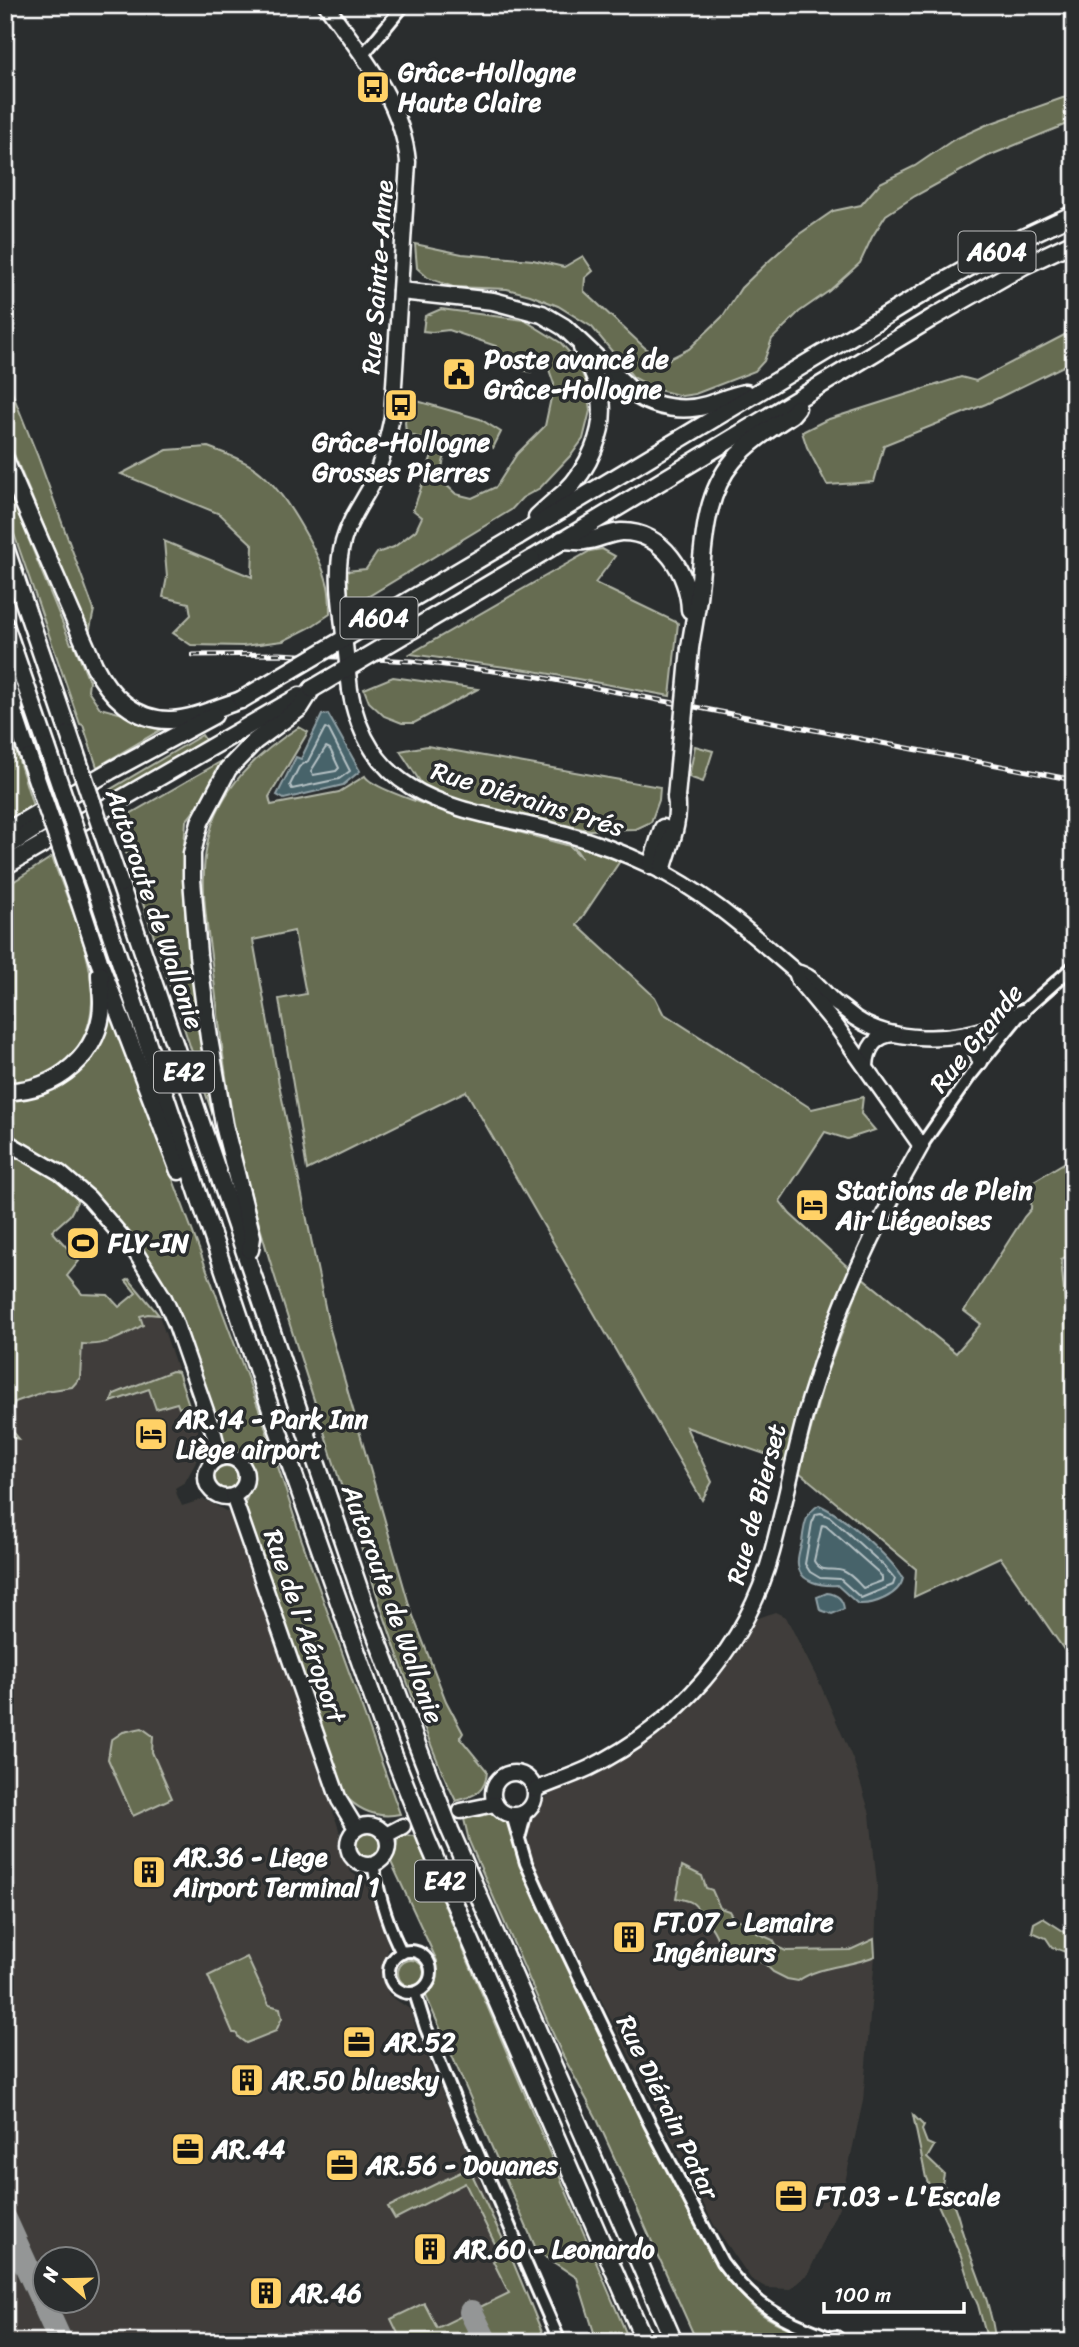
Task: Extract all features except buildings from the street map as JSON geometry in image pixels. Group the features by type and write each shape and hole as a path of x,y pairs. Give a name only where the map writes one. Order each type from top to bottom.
{"highway":[{"name":"A604","path":"194,720 241,701 922,294 1014,242 1074,214"},
{"name":"A604","path":"246,737 300,708 312,690 809,392 1025,265 1074,242"},
{"path":"401,291 493,300 542,314 564,327 636,395 668,408 693,409 738,394 759,392"},
{"path":"521,534 567,490 583,469 598,437 602,400 594,373 580,343"},
{"path":"656,869 675,802 690,645 706,524 722,479 732,463 742,452 792,414 809,392"},
{"path":"5,460 105,685 114,697 139,713 154,718 194,720"},
{"path":"562,540 583,541 624,532 656,543 678,565 686,584 690,600 690,645"},
{"name":"Autoroute de Wallonie","path":"5,547 366,1609 450,1830 674,2342"},
{"name":"Autoroute de Wallonie","path":"5,625 284,1448 390,1746 427,1840 645,2342"},
{"path":"5,675 16,719 99,961 183,1180 198,1194"},
{"path":"5,696 16,719"},
{"path":"5,848 194,720"},
{"path":"5,866 88,818 246,737"},
{"path":"246,737 201,822 192,853 192,879 198,955 209,1038 224,1125 252,1237 249,1259"},
{"path":"5,831 134,760"},
{"path":"5,878 47,851 88,818"},
{"path":"5,1091 32,1089 62,1076 89,1048 102,1008 99,961"}],"main road":[{"name":"Rue Sainte-Anne","path":"327,5 391,100 407,151 408,175 393,400 386,448 374,480 346,532 339,564"},
{"name":"Rue Diérains Prés","path":"339,564 342,617 355,715 367,741 382,763 413,789 447,805 567,834 617,851 692,887 796,972 806,975 855,1018 895,1034 921,1037 962,1035 990,1027 1022,1012"},
{"name":"Rue Diérains Prés","path":"796,972 799,981 818,1001 921,1146"},
{"path":"866,1066 872,1044 883,1035 895,1034"},
{"path":"962,1035 974,1045 980,1062"},
{"path":"5,1141 60,1173 114,1225 136,1253 164,1298 175,1322 220,1458"},
{"name":"Rue de Bierset","path":"535,1790 589,1768 661,1721 713,1672 731,1646 751,1610 768,1565 791,1468 828,1341 852,1279 921,1146"},
{"path":"220,1458 232,1458 245,1470 246,1483 233,1496 215,1494 207,1485 207,1469 212,1462 220,1458"},
{"name":"Rue de l'Aéroport","path":"233,1496 339,1800 356,1828"},
{"path":"509,1773 526,1776 535,1790 534,1802 519,1814 500,1810 493,1796 496,1782 509,1773"},
{"path":"461,1811 495,1804"},
{"path":"364,1824 380,1828 386,1835 388,1849 385,1856 373,1865 357,1863 347,1849 350,1833 364,1824"},
{"path":"386,1835 403,1826"}],"street":[{"path":"362,56 404,5"},
{"name":"Rue Grande","path":"921,1146 980,1062 1022,1012 1074,966"},
{"name":"Rue Diérain Patar","path":"519,1814 526,1863 650,2124 722,2262 736,2281 762,2306 776,2315 838,2341"},
{"path":"373,1865 378,1893 402,1953"},
{"path":"409,1951 424,1956 431,1969 428,1984 415,1993 396,1987 390,1976 393,1960 409,1951"},
{"path":"415,1993 452,2091 560,2342"}],"shaded area":[{"path":"159,1315 201,1439 201,1450 195,1464 185,1482 175,1488 177,1495 182,1506 204,1499 231,1514 323,1780 340,1833 338,1846 351,1872 366,1883 389,1947 381,1976 389,1995 411,2010 418,2035 548,2342 5,2342 5,1374 82,1344 94,1345 116,1339 142,1326 140,1316"},
{"path":"775,1612 786,1617 821,1686 854,1762 870,1814 877,1885 875,1956 863,2101 840,2205 808,2274 790,2289 767,2288 751,2279 714,2225 528,1854 529,1823 546,1797 561,1787 617,1761 671,1724 725,1669 756,1619"}],"green space":[{"path":"1074,94 1074,121 986,157 886,215 860,263 829,291 799,312 772,339 764,361 755,371 695,394 682,396 655,389 633,377 592,327 558,306 507,289 453,287 428,278 417,268 415,244 462,254 533,260 564,267 583,256 593,271 585,278 584,291 644,347 665,361 689,349 723,316 741,288 769,261 798,235 833,211 861,205 880,183 915,166 953,140 986,125"},
{"path":"441,309 524,320 561,343 576,360 587,384 590,411 583,439 540,488 522,498 511,510 364,599 348,600 347,571 366,569 377,553 394,547 416,530 422,517 413,510 433,453 430,442 406,433 405,422 410,399 480,419 501,432 493,448 462,444 454,446 444,457 442,481 456,494 472,498 496,487 517,454 545,426 554,384 546,361 539,360 531,372 502,366 496,346 449,330 423,331 425,316"},
{"path":"1074,330 1074,361 986,404 884,445 874,482 827,485 802,432 826,420 961,377 976,381"},
{"path":"5,375 94,610 89,633 5,433"},
{"path":"208,447 250,465 271,483 301,526 324,573 330,614 283,641 243,646 191,645 173,633 191,615 189,603 163,597 167,577 164,541 252,577 253,545 220,514 121,474 167,450"},
{"path":"5,481 71,644 74,644 89,681 88,690 100,708 167,726 97,767 5,508"},
{"path":"602,549 615,556 595,583 678,623 670,696 534,671 410,654 590,551"},
{"path":"393,677 478,689 414,723 402,723 384,716 369,702 364,689"},
{"path":"5,716 33,810 5,824"},
{"path":"299,727 308,732 269,797 271,805 339,792 365,776 376,785 427,805 570,846 582,858 572,844 620,861 577,925 655,997 663,1013 812,1109 863,1097 861,1114 875,1130 847,1139 825,1132 780,1201 790,1214 849,1268 812,1377 788,1462 686,1427 712,1482 702,1500 466,1091 307,1170 279,999 306,994 294,931 253,940 279,1084 329,1326 410,1608 446,1701 463,1733 460,1738 487,1771 484,1784 478,1792 456,1801 430,1744 388,1627 281,1297 247,1178 226,1077 205,906 204,873 208,840 221,804 242,774 269,749"},
{"path":"202,735 206,741 108,797 106,792"},
{"path":"427,746 660,787 659,800 651,822 636,829 589,830 503,814 429,795 400,751"},
{"path":"695,746 713,751 703,782 689,777"},
{"path":"227,758 186,821 183,868 192,975 221,1140 116,822"},
{"path":"52,857 80,931 92,984 92,1009 85,1033 72,1055 58,1068 42,1077 5,1083 5,887"},
{"path":"110,1011 263,1420 301,1538 400,1814 369,1812 355,1805 343,1794 243,1511 253,1482 253,1471 248,1462 226,1442 218,1429 180,1318 155,1268 115,1217 65,1171 5,1134 5,1100 44,1093 74,1075 96,1048"},
{"path":"5,1148 52,1176 79,1198 70,1215 52,1231 79,1261 67,1276 82,1294 108,1295 119,1307 136,1293 126,1281 129,1279 159,1315 140,1316 143,1325 114,1340 82,1344 80,1378 72,1387 46,1391 15,1402 7,1424 19,1439 5,1436"},
{"path":"1074,1157 1074,1253 1061,1259 1065,1303 1074,1312 1074,1664 1000,1557 914,1597 916,1569 799,1472 826,1375 863,1278 956,1353 981,1324 964,1311 1031,1209 1032,1182"},
{"path":"172,1371 178,1372 189,1405 179,1408 177,1403 156,1409 149,1389 111,1402 114,1394"},
{"path":"221,1466 231,1466 238,1473 238,1483 231,1490 221,1490 214,1483 214,1473"},
{"path":"142,1728 153,1736 152,1752 172,1798 133,1816 108,1759 111,1740 123,1732"},
{"path":"494,1812 508,1824 524,1870 701,2238 733,2284 762,2315 824,2342 697,2342 596,2117 561,2052 469,1841 464,1819"},
{"path":"368,1832 377,1836 381,1845 377,1854 368,1858 359,1854 355,1845 359,1836"},
{"path":"399,1835 415,1836 630,2342 597,2342 577,2278 537,2251 426,1996 437,1982 437,1961 391,1862"},
{"path":"682,1866 702,1876 706,1888 712,1890 720,1908 729,1911 733,1918 753,1922 757,1933 773,1940 777,1947 786,1951 850,1950 874,1939 875,1956 825,1969 798,1981 787,1979 773,1972 765,1964 738,1953 731,1945 717,1938 695,1906 676,1898"},
{"path":"1043,1918 1074,1938 1074,1955 1052,1947 1046,1938 1032,1932 1034,1923"},
{"path":"247,1957 269,2005 280,2008 282,2018 276,2031 246,2043 233,2033 208,1976"},
{"path":"411,1960 420,1964 424,1973 420,1982 411,1986 402,1982 398,1973 402,1964"},
{"path":"913,2115 924,2126 922,2130 927,2143 934,2146 927,2158 944,2174 942,2184 949,2191 987,2300 996,2342 988,2342 961,2256 926,2178"},
{"path":"469,2168 509,2252 546,2342 402,2342 391,2319 424,2303 437,2328 509,2293 493,2261 501,2256 465,2183 395,2219 388,2207"}],"water":[{"path":"328,714 360,771 343,785 284,799 277,795 296,757 301,759 322,715"},
{"path":"819,1505 853,1527 887,1558 903,1578 892,1594 878,1601 858,1604 837,1585 819,1584 803,1575 799,1570 798,1556 808,1516"},
{"path":"827,1593 839,1598 844,1609 832,1614 820,1610 817,1597"}],"taxiway":[{"path":"5,2219 61,2342"},
{"path":"471,2312 486,2342"}],"tunnel":[{"path":"403,1826 461,1811"}],"railway":[{"path":"193,655 279,654 412,661 534,676 1074,780"}],"place":[{"name":"Grâce-Hollogne Haute Claire","path":"373,87"},
{"name":"Poste avancé de Grâce-Hollogne","path":"459,374"},
{"name":"Grâce-Hollogne Grosses Pierres","path":"401,405"},
{"name":"Stations de Plein Air Liégeoises","path":"812,1205"},
{"name":"FLY-IN","path":"83,1243"},
{"name":"AR.14 - Park Inn Liège airport","path":"151,1434"},
{"name":"AR.36 - Liege Airport Terminal 1","path":"149,1872"},
{"name":"FT.07 - Lemaire Ingénieurs","path":"629,1937"},
{"name":"AR.52","path":"359,2042"},
{"name":"AR.50 bluesky","path":"247,2080"},
{"name":"AR.44","path":"188,2149"},
{"name":"AR.56 - Douanes","path":"342,2165"},
{"name":"FT.03 - L'Escale","path":"791,2196"},
{"name":"AR.60 - Leonardo","path":"430,2249"},
{"name":"AR.46","path":"266,2293"}]}
